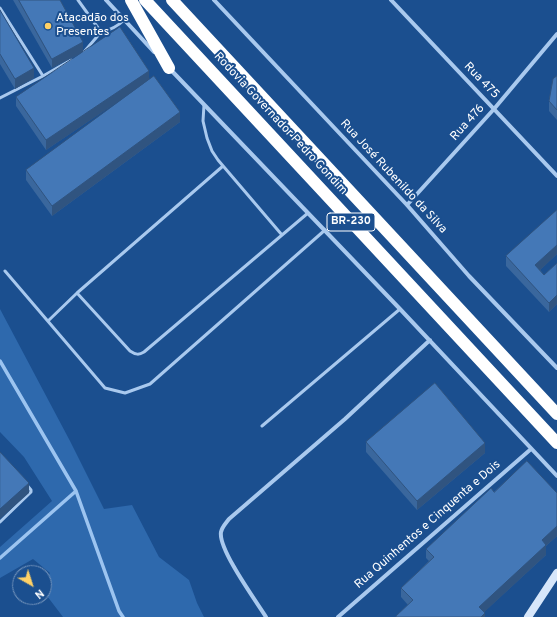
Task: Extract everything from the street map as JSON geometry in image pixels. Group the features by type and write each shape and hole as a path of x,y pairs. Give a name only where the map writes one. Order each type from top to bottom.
{"highway":[{"path":"131,0 169,68"},
{"name":"Rodovia Governador Pedro Gondim","path":"146,0 557,443"},
{"name":"Rodovia Governador Pedro Gondim","path":"172,0 557,414"}],"street":[{"path":"106,0 204,105 430,340 557,476"},
{"name":"Rua José Rubenildo da Silva","path":"214,0 407,205 469,276 557,368"},
{"name":"Rua 475","path":"391,0 557,176"},
{"name":"Rua 476","path":"407,205 494,109 557,34"},
{"path":"266,617 238,574 223,546 221,533 223,526 229,519 345,419 430,340"},
{"name":"Rua Quinhentos e Cinquenta e Dois","path":"338,617 531,449"},
{"path":"528,617 557,573"}],"lane":[{"path":"78,0 101,32"},
{"path":"0,8 43,76"},
{"path":"82,54 101,32 117,27 124,20"},
{"path":"0,98 76,58"},
{"path":"204,105 203,121 212,151 282,235"},
{"path":"48,321 77,293 223,166"},
{"path":"77,293 130,352 139,355 308,213"},
{"path":"6,271 105,388 125,393 150,384 325,230"},
{"path":"262,426 400,309"},
{"path":"0,522 31,492 26,484"}],"shaded area":[{"path":"0,309 70,441 104,509 132,505 159,557 189,580 197,603 204,617 63,617 52,603 52,565 40,565 33,559 23,565 12,565 12,571 0,578 0,547 52,501 24,457 0,432"}],"building":[{"name":"Atacadão dos Presentes","path":"19,0 60,0 83,42 52,59"},
{"path":"0,10 34,68 15,79 0,54"},
{"path":"120,27 149,71 46,140 16,97"},
{"path":"154,76 180,112 52,206 26,170"},
{"path":"557,76 557,110 549,101 553,79"},
{"path":"557,210 557,245 535,265 544,275 557,263 557,295 549,303 506,256"},
{"path":"435,383 485,443 417,501 366,442"},
{"path":"0,452 29,483 0,509"},
{"path":"527,461 557,493 557,526 542,540 546,545 479,607 485,613 481,617 396,617 413,600 401,588 434,557 426,549 491,488 494,492"}],"waterway":[{"path":"0,361 76,491 119,611 123,617"},
{"path":"0,558 76,491"}],"place":[{"name":"Atacadão dos Presentes","path":"48,26"}]}
